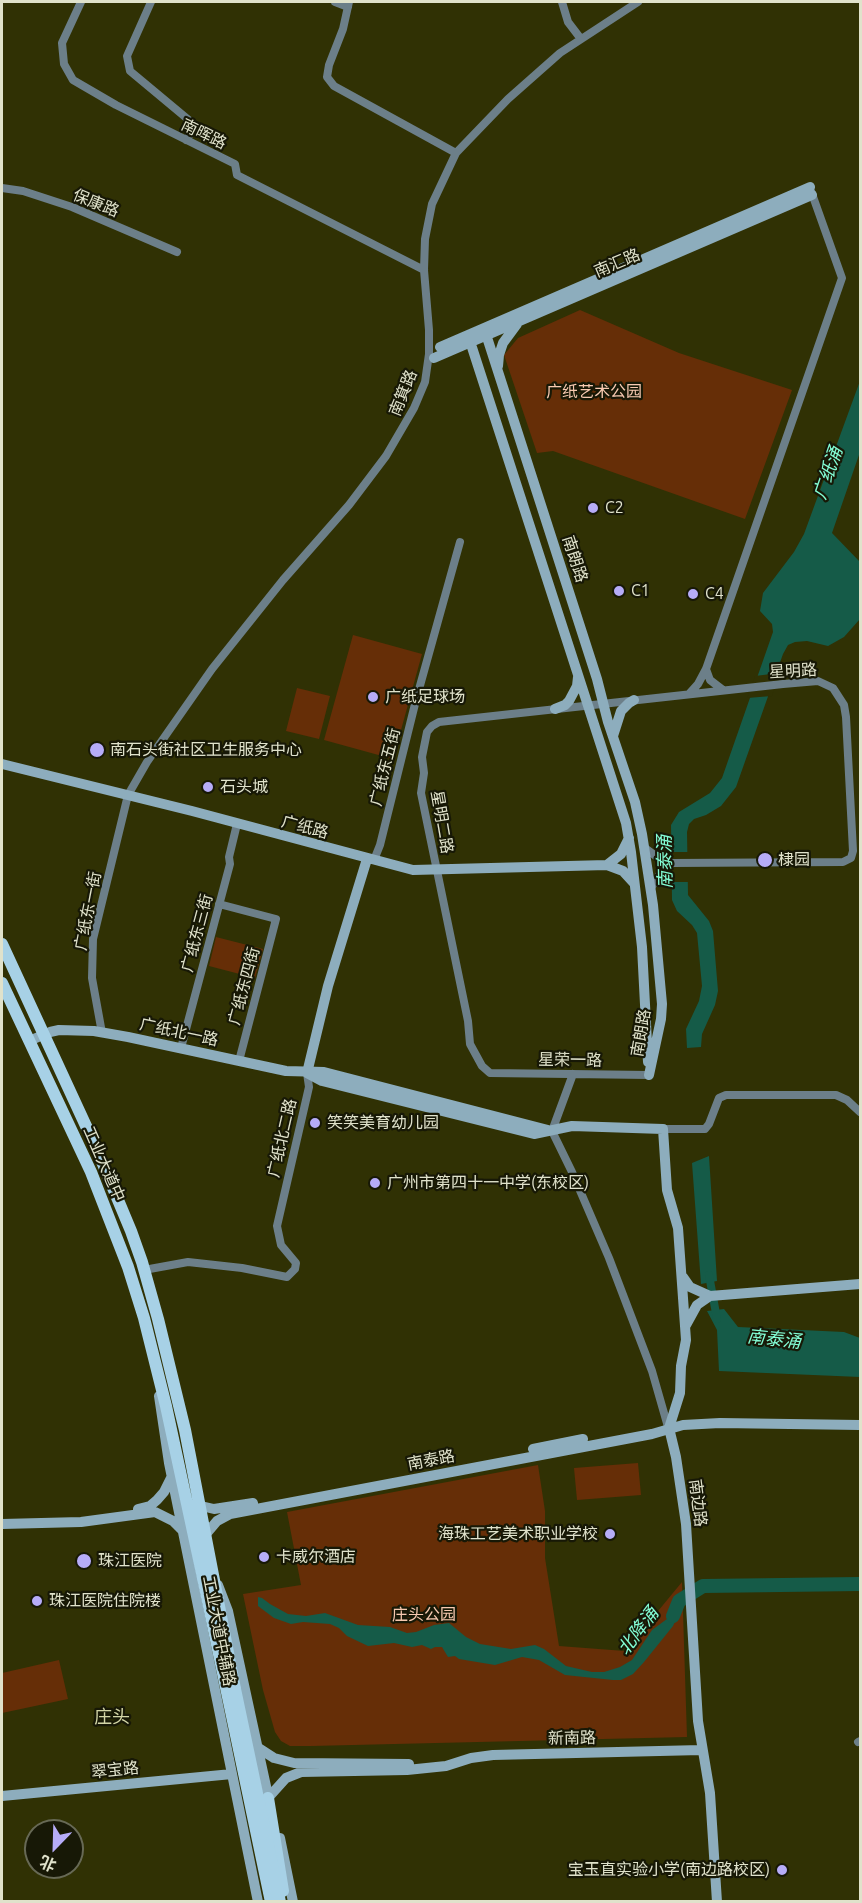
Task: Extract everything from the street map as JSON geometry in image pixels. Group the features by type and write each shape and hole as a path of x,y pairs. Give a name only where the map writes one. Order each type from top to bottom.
{"main road":[{"path":"2,944 121,1205 144,1270 185,1430 201,1506 206,1534 207,1575 271,1902"},
{"name":"工业大道中","path":"2,983 86,1162 107,1211 134,1288 166,1406 207,1575"},
{"path":"207,1575 235,1689 280,1902"},
{"path":"268,1798 275,1828 285,1902"}],"street":[{"name":"南晖路","path":"81,2 62,43 64,64 73,80 116,105 235,164 237,175 424,270"},
{"path":"151,2 127,56 130,71 196,126 186,140"},
{"path":"335,2 348,4 343,29 329,65 327,77 334,86 456,153"},
{"path":"562,2 568,22 581,39"},
{"name":"南箕路","path":"128,795 147,762 212,669 283,580 349,504 386,456 407,422 423,388 429,354 424,270 425,239 432,204 456,153 517,91 560,52 638,2"},
{"name":"保康路","path":"2,188 23,191 72,207 177,252"},
{"path":"688,694 695,688 706,669 842,278 811,191"},
{"name":"南汇路","path":"434,358 811,191"},
{"name":"南汇路","path":"440,347 811,191"},
{"path":"498,369 503,343 520,321"},
{"name":"南朗路","path":"484,328 584,636 634,802 645,848 651,888 662,1012 649,1075"},
{"name":"南朗路","path":"468,335 629,836 642,947 649,1075"},
{"path":"491,403 498,395 507,399"},
{"name":"广纸东五街","path":"371,859 380,845 416,700 460,542"},
{"path":"568,642 577,644 584,636"},
{"path":"706,669 710,680 726,690"},
{"path":"555,709 565,705 572,697 577,686 578,674"},
{"name":"星明路","path":"588,705 814,681 822,681 833,688 844,705 853,851 851,858 843,862 668,864"},
{"path":"613,736 621,711 634,700"},
{"name":"星明二路","path":"490,1073 470,1044 468,1021 421,793 424,772 422,752 429,729 439,722 588,705"},
{"name":"广纸路","path":"2,764 413,870 607,865"},
{"path":"610,771 615,764 622,766"},
{"name":"广纸东一街","path":"102,1033 92,978 93,939 128,795"},
{"name":"广纸东三街","path":"181,1048 230,864 229,857 237,824"},
{"path":"607,865 621,854 629,836"},
{"path":"645,848 668,864 651,888"},
{"name":"广纸北二路","path":"144,1270 188,1262 242,1268 287,1277 295,1269 296,1263 281,1245 277,1226 309,1087 307,1073 328,986 371,859"},
{"path":"607,865 624,871 635,885"},
{"name":"广纸东四街","path":"219,904 276,919 239,1061"},
{"name":"广纸北一路","path":"29,1041 60,1030 102,1033 286,1071 307,1073 322,1082 534,1134 572,1126 663,1129"},
{"name":"星荣一路","path":"490,1073 649,1075"},
{"path":"552,1131 573,1074"},
{"path":"669,1428 681,1388 681,1366 686,1340 678,1228 667,1185 663,1129 705,1129 717,1101 726,1095 836,1095 847,1100 861,1112"},
{"name":"南边路","path":"552,1131 609,1258 652,1371 678,1465 686,1524 697,1709 701,1750 710,1793 717,1902"},
{"path":"682,1274 690,1287 710,1296"},
{"path":"685,1329 693,1310 710,1296 861,1284"},
{"name":"工业大道中辅路","path":"155,1366 172,1476 258,1902"},
{"name":"南泰路","path":"201,1506 214,1509 240,1505 650,1427 669,1428 711,1423 861,1425"},
{"name":"南泰路","path":"206,1534 219,1518 238,1513 652,1434 669,1428"},
{"path":"2,1518 78,1517 144,1508 150,1506 165,1492 172,1476"},
{"path":"2,1524 81,1522 155,1512 173,1521 184,1532"},
{"name":"工业大道中辅路","path":"207,1575 228,1611 268,1798"},
{"name":"新南路","path":"257,1747 274,1758 294,1762 446,1766"},
{"name":"新南路","path":"268,1798 286,1778 301,1772 406,1770 446,1766 471,1758 493,1755 701,1750"},
{"name":"翠宝路","path":"2,1796 232,1774"},
{"path":"244,1828 250,1815 257,1809 263,1809 275,1828 293,1902"}],"green space":[{"name":"广纸艺术公园","path":"580,310 679,353 792,390 745,519 553,451 537,453 504,355 518,338"},
{"name":"广纸足球场","path":"353,635 422,654 393,759 324,740"},
{"path":"297,688 330,696 319,739 286,731"},
{"path":"216,937 263,949 255,978 209,966"},
{"path":"638,1463 641,1495 577,1500 574,1468"},
{"name":"庄头公园","path":"538,1465 545,1511 545,1558 559,1646 625,1651 682,1582 687,1737 311,1746 290,1746 281,1741 275,1732 263,1690 243,1594 301,1585 287,1512"},
{"path":"59,1660 68,1699 2,1713 2,1673"}],"water":[{"name":"广纸涌","path":"860,381 860,452 832,533 860,562 860,619 844,637 828,646 807,641 788,645 736,787 721,806 694,819 689,824 687,832 688,895 709,921 713,931 718,991 715,1005 702,1034 701,1047 687,1048 686,1029 699,1001 702,986 697,933 677,911 672,900 671,825 679,812 710,793 722,778 773,632 772,624 760,611 763,593 794,552 804,534"},
{"path":"709,1156 717,1281 701,1284 692,1163"},
{"path":"724,1309 738,1327 844,1332 860,1338 860,1377 719,1371 717,1330 707,1311"},
{"path":"258,1597 288,1614 306,1616 325,1613 358,1625 390,1627 407,1633 449,1623 466,1637 480,1644 511,1649 535,1645 566,1666 592,1672 604,1672 632,1660 652,1630 671,1616 679,1601 679,1603 678,1615 673,1626 644,1662 633,1674 621,1680 613,1680 565,1675 539,1660 522,1657 495,1665 459,1659 455,1656 448,1657 442,1647 431,1649 422,1645 412,1647 394,1643 368,1646 347,1636 339,1628 330,1624 303,1622 291,1624 274,1618 258,1606"}],"pier":[{"path":"779,673 772,696 747,698 755,676"},
{"path":"667,852 690,852 690,882 668,882"}],"waterway":[{"name":"南泰涌","path":"709,1275 717,1319"},
{"name":"北降涌","path":"673,1616 679,1601 703,1586 860,1584"}],"place":[{"name":"C2","path":"593,508"},
{"name":"C1","path":"619,591"},
{"name":"C4","path":"693,594"},
{"name":"广纸足球场","path":"373,697"},
{"name":"南石头街社区卫生服务中心","path":"97,750"},
{"name":"石头城","path":"208,787"},
{"name":"棣园","path":"765,860"},
{"name":"笑笑美育幼儿园","path":"315,1123"},
{"name":"广州市第四十一中学(东校区)","path":"375,1183"},
{"name":"海珠工艺美术职业学校","path":"610,1534"},
{"name":"卡威尔酒店","path":"264,1557"},
{"name":"珠江医院","path":"84,1561"},
{"name":"珠江医院住院楼","path":"37,1601"},
{"name":"宝玉直实验小学(南边路校区)","path":"782,1870"}],"district":[{"name":"庄头","path":"112,1717"}]}
